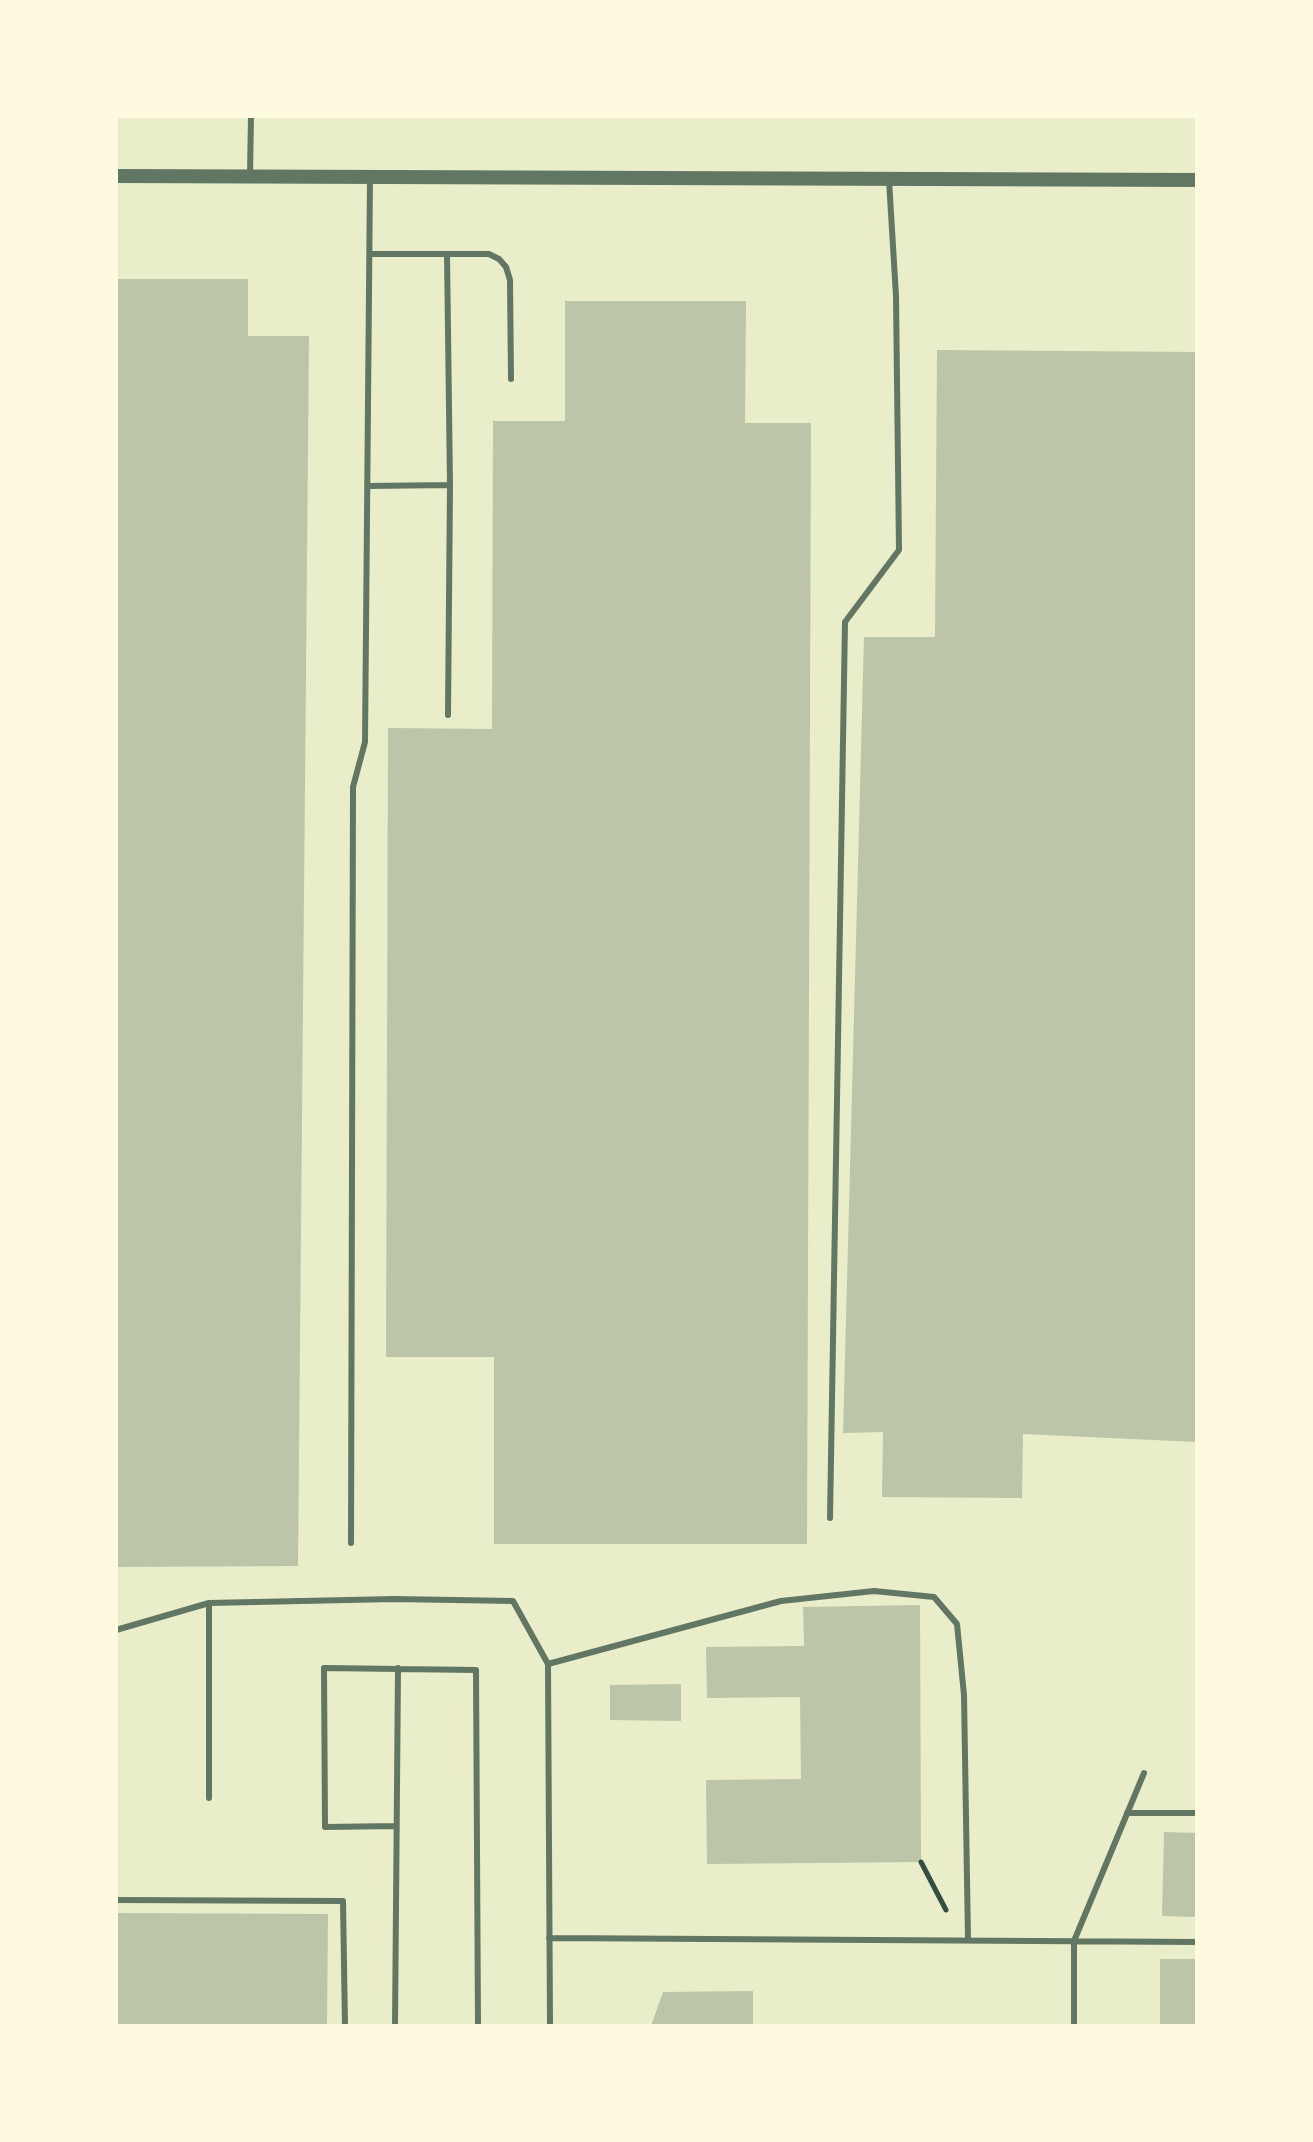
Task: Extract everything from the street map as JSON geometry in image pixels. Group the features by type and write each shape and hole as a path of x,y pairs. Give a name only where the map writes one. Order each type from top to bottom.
{"street":[{"path":"116,176 1197,180"}],"lane":[{"path":"250,176 251,116"},
{"path":"351,1543 353,787 365,742 370,177"},
{"path":"830,1518 845,622 899,550 896,296 889,179"},
{"path":"370,254 489,254 499,259 506,267 510,280 511,379"},
{"path":"447,254 450,485 448,715"},
{"path":"368,486 450,485"},
{"path":"548,1664 781,1601 874,1591 934,1597 957,1624 963,1680 968,1940"},
{"path":"116,1630 209,1603 394,1599 513,1601 548,1664 550,2026"},
{"path":"209,1603 209,1798"},
{"path":"396,1826 325,1827 324,1668 476,1670 478,2026"},
{"path":"395,2026 398,1668"},
{"path":"1074,2026 1074,1941 1144,1773"},
{"path":"1127,1813 1197,1813"},
{"path":"116,1900 343,1901 345,2026"},
{"path":"549,1938 1197,1942"}],"building":[{"path":"116,279 248,279 248,336 309,336 298,1566 116,1567"},
{"path":"565,301 746,301 745,423 811,423 807,1544 494,1544 494,1357 386,1357 388,728 492,729 493,421 565,421"},
{"path":"937,350 1197,352 1197,1442 1023,1434 1022,1498 882,1497 883,1432 843,1433 864,637 935,637"},
{"path":"920,1605 921,1862 707,1864 706,1780 801,1779 800,1697 707,1698 706,1647 804,1646 803,1607"},
{"path":"681,1684 681,1721 610,1720 610,1685"},
{"path":"1164,1832 1197,1833 1197,1917 1162,1916"},
{"path":"116,1913 328,1914 327,2026 116,2026"},
{"path":"1160,1959 1197,1959 1197,2026 1160,2026"},
{"path":"753,1991 753,2026 651,2026 663,1992"}]}
